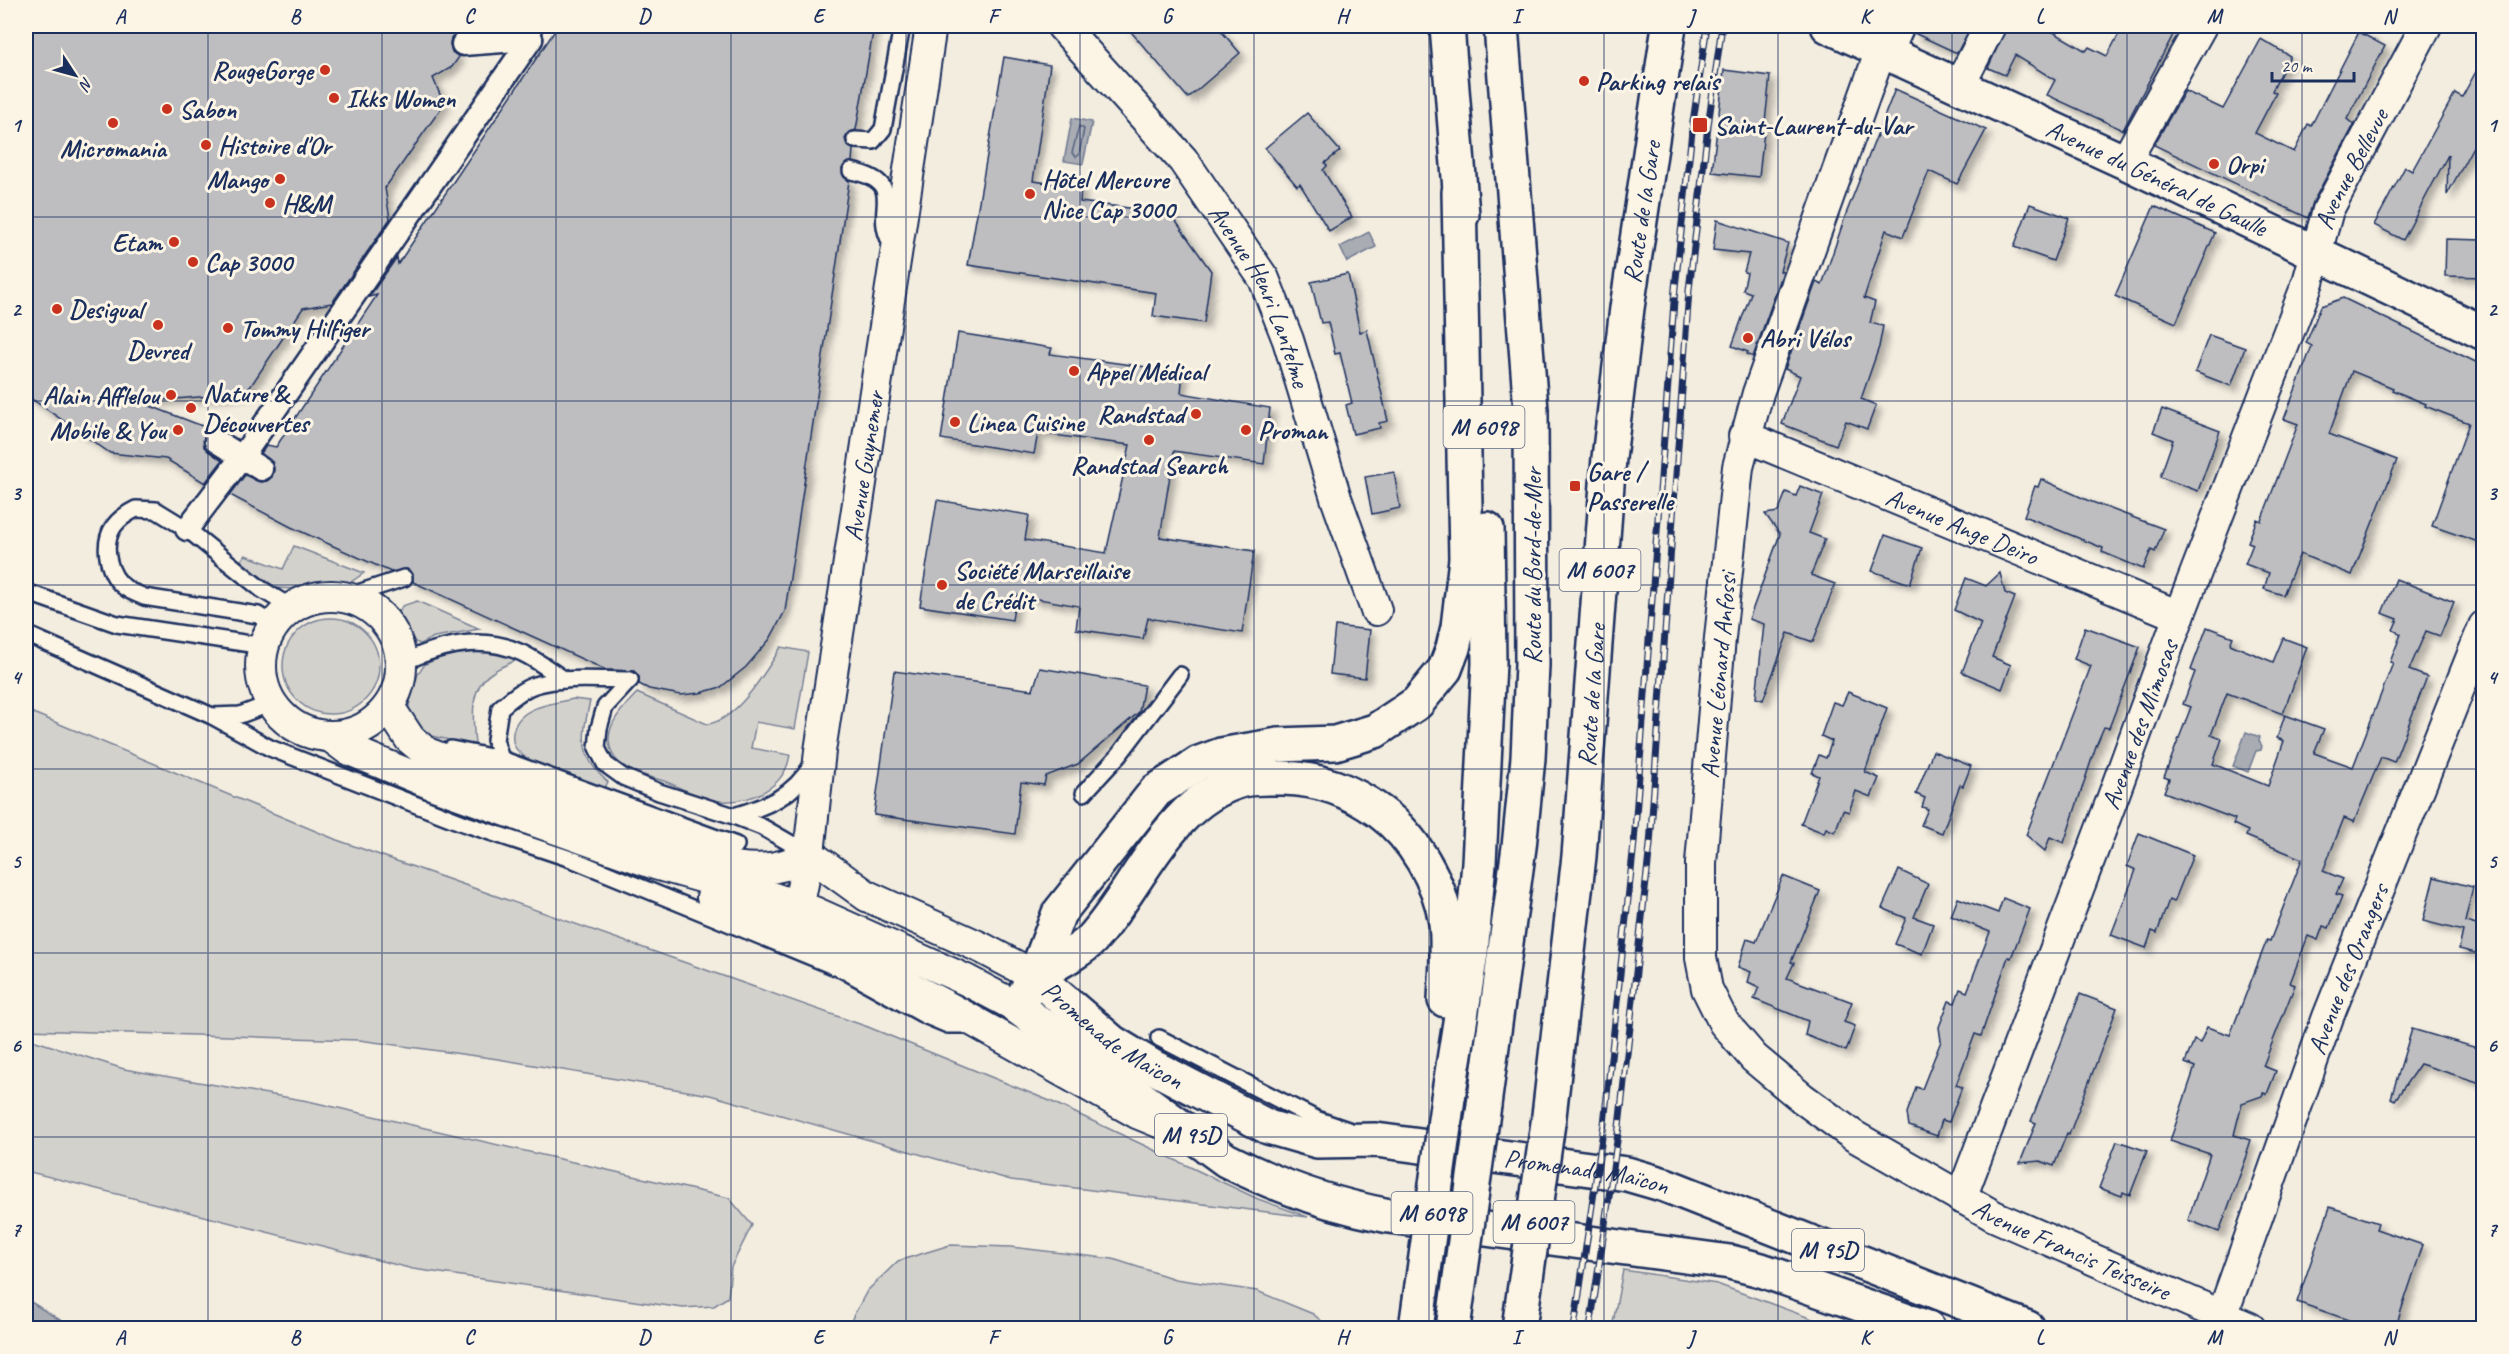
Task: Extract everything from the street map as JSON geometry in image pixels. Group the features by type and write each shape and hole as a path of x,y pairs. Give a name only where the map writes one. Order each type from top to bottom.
{"main road":[{"name":"Route du Bord-de-Mer","path":"1447,26 1459,192 1484,422 1489,663 1471,953 1449,1084"},
{"name":"Route du Bord-de-Mer","path":"1453,1329 1519,847 1528,758 1532,665 1531,410 1500,26"},
{"name":"Route de la Gare","path":"1519,1329 1549,1116 1579,856 1609,458 1627,308 1669,26"},
{"name":"Avenue du Général de Gaulle","path":"1828,26 1889,44 1959,86 2125,162 2484,333"},
{"path":"1035,976 1059,913 1156,791 1199,763 1221,755 1278,745 1335,743 1375,731 1417,703 1444,669 1453,648 1458,627 1466,559 1459,192"},
{"path":"1035,976 1091,941 1168,832 1211,794 1243,780 1253,779 1303,778 1333,785 1365,800 1392,820 1415,849 1435,887 1446,921 1447,965 1444,1012 1449,1084"},
{"name":"Promenade Maïcon","path":"1928,1329 1761,1270 1730,1262 1400,1218 1349,1209 1311,1198 1259,1177 1226,1160 1017,1007 1035,976 1102,1035 1155,1068 1268,1127 1317,1141 1376,1140 1627,1174 1665,1185 2028,1329"},
{"name":"M 6098","path":"1416,1329 1449,1084"}],"street":[{"name":"Avenue Guynemer","path":"798,908 809,854 820,751 931,26"},
{"name":"Avenue Henri Lantelme","path":"1062,26 1183,160 1264,279 1288,340 1336,498 1376,610"},
{"path":"1959,86 1990,26"},
{"path":"2125,162 2201,26"},
{"name":"Avenue Bellevue","path":"2315,252 2328,210 2426,26"},
{"path":"463,44 528,32"},
{"path":"187,529 251,463 528,32"},
{"name":"Avenue Léonard Anfossi","path":"1889,44 1744,436 1738,467 1720,638 1701,863 1701,958 1707,989 1724,1023 1754,1058 1802,1098 1854,1136 1961,1198"},
{"name":"Avenue des Mimosas","path":"1961,1198 2179,616 2308,282 2315,252"},
{"name":"Avenue Ange Deiro","path":"1744,436 2179,616"},
{"path":"216,441 251,463"},
{"path":"327,596 345,597 367,605 385,620 397,640 402,663 399,686 389,707 372,723 353,734 332,737 310,734 290,724 272,703 265,690 261,668 277,627 309,599 327,596"},
{"name":"Avenue des Orangers","path":"2222,1316 2328,1017 2484,626"},
{"path":"389,707 410,739 427,753 444,761 735,867 754,870 776,869 809,854 867,896 982,948 1035,976"},
{"path":"332,737 347,749 390,768 655,864 762,894 814,912 966,980 1017,1007"},
{"path":"655,864 682,884 852,957 1137,1113 1194,1138"},
{"name":"Avenue Francis Teisseire","path":"1961,1198 1994,1216 2250,1329"}],"lane":[{"path":"855,140 873,141 883,129 902,26"},
{"path":"851,171 874,178 884,188 887,200 886,233 896,252"},
{"path":"136,509 156,510 187,529 261,589 277,627 258,615 144,597 127,590 118,581 108,557 108,540 114,526 136,509"},
{"path":"345,597 404,578"},
{"path":"26,592 117,624 277,627"},
{"path":"26,634 212,716 270,748 463,823 574,860 843,970 924,1015 948,1025 978,1024"},
{"path":"402,663 426,652 458,643 492,644 523,653 565,680"},
{"path":"1084,793 1119,755 1180,675"},
{"path":"501,759 495,740 500,708 518,693 535,685 565,680 630,680 604,707 597,748 605,764 623,777 641,785 762,827 809,854"},
{"path":"212,716 240,715 272,703"},
{"path":"410,739 431,746 501,759 736,844"},
{"path":"734,816 759,809 801,783 820,751"},
{"path":"1160,1038 1316,1119 1376,1140"}],"shaded area":[{"path":"294,546 364,573 351,582 322,581 294,589 277,588 240,562 245,555 283,569"},
{"path":"417,601 480,629 434,637 420,644 415,642 399,613 402,606"},
{"path":"331,618 349,621 365,632 376,648 379,666 376,684 365,700 349,711 331,714 313,711 297,700 286,684 283,666 286,648 297,632 313,621"},
{"path":"781,647 808,652 795,729 756,722 751,748 790,755 787,767 781,776 765,791 732,801 714,800 635,772 621,764 612,753 609,744 611,728 637,693 707,724 718,721 740,705"},
{"path":"482,651 503,652 513,656 515,660 493,672 479,686 474,705 475,744 423,734 409,719 409,705 418,674 425,664 444,656"},
{"path":"573,699 590,701 585,725 585,745 591,764 608,782 604,789 536,763 520,753 514,744 513,733 521,717 537,708"},
{"path":"26,710 337,840 868,1027 1050,1101 1258,1199 1308,1217 1011,1180 710,1095 498,1059 359,1040 26,1030"},
{"path":"26,1038 124,1069 308,1101 729,1198 752,1225 731,1267 728,1297 714,1306 683,1308 413,1269 26,1171"},
{"path":"950,1245 1011,1247 1113,1259 1175,1279 1257,1291 1313,1314 1330,1328 847,1328 867,1291 898,1261"},
{"path":"1623,1270 1717,1284 1837,1328 1612,1328"}],"water":[{"path":"1072,118 1092,122 1083,164 1064,161"},
{"path":"1369,232 1376,247 1347,262 1340,247"},
{"path":"2246,732 2260,737 2259,741 2262,746 2261,750 2256,751 2248,772 2233,766"},
{"path":"26,1299 73,1328 26,1328"}],"building":[{"name":"Cap 3000","path":"26,26 457,26 461,31 451,38 450,44 452,52 459,57 452,67 433,78 444,104 385,188 390,219 332,303 303,308 246,393 140,402 210,429 204,434 204,447 222,461 205,483 166,459 110,453 26,395"},
{"path":"558,26 874,26 856,130 850,132 845,139 847,145 853,149 852,162 845,164 842,169 844,177 849,181 785,611 770,639 746,667 721,687 700,693 681,695 649,689 639,684 639,677 634,671 606,670 413,582 413,574 407,569 391,572 291,527 230,495 245,475 260,482 272,477 273,463 261,453 267,445 276,447 377,295 369,297 397,257 398,264"},
{"path":"1126,26 1217,26 1240,53 1188,98"},
{"path":"1915,26 1971,26 1957,53 1914,33"},
{"path":"2007,26 2043,26 2086,51 2089,47 2107,56 2123,26 2157,26 2173,35 2123,130 2047,95 2055,80 2015,55 2005,75 1988,68"},
{"path":"2359,32 2385,46 2347,119 2354,125 2313,202 2308,218 2154,145 2185,91 2223,109 2261,39 2290,56 2272,91 2276,93 2255,133 2294,152 2308,124 2311,126"},
{"name":"Hôtel Mercure Nice Cap 3000","path":"1004,57 1050,65 1033,181 1081,187 1080,202 1170,213 1211,271 1204,323 1153,316 1156,293 968,265"},
{"path":"2484,57 2484,126 2447,195 2448,155 2403,240 2374,225 2405,167 2412,171 2455,93 2462,97"},
{"path":"1724,70 1770,76 1759,177 1712,172"},
{"path":"1895,89 1986,130 1957,184 1929,171 1903,237 1886,230 1864,298 1875,302 1870,323 1883,326 1879,347 1861,399 1876,405 1867,429 1846,421 1836,445 1782,424 1800,376 1785,369 1816,282 1822,285 1846,214"},
{"path":"1307,113 1340,151 1325,163 1327,166 1323,170 1352,217 1329,231 1300,184 1297,186 1265,148"},
{"path":"2030,204 2069,218 2053,261 2014,247"},
{"path":"2154,206 2215,233 2176,323 2115,296"},
{"path":"1717,220 1788,243 1780,271 1783,272 1753,357 1747,354 1748,352 1732,346 1751,293 1743,290 1747,273 1744,272 1749,254 1713,250"},
{"path":"2446,239 2484,240 2484,277 2445,276"},
{"path":"1348,274 1360,332 1367,330 1388,421 1379,423 1380,428 1353,434 1346,405 1352,403 1340,353 1335,354 1328,322 1321,323 1311,282"},
{"path":"2343,298 2484,366 2484,544 2432,526 2469,423 2425,406 2426,404 2392,390 2393,388 2352,371 2329,434 2397,460 2352,575 2300,554 2283,595 2264,589 2269,573 2245,564 2253,544 2248,542 2257,519 2261,521 2298,424 2284,419 2312,346 2306,343 2321,306"},
{"path":"958,333 1052,348 1050,354 1183,372 1181,393 1270,408 1264,464 1174,451 1160,537 1254,551 1242,633 1148,618 1143,639 1076,629 1079,606 1016,595 1012,620 920,606 937,500 1029,515 1025,540 1106,553 1130,445 1038,433 1034,454 941,439"},
{"path":"2209,335 2245,348 2231,386 2195,372"},
{"path":"2162,409 2220,431 2198,491 2160,477 2173,440 2153,432"},
{"path":"1394,472 1400,508 1372,514 1365,477"},
{"path":"2041,479 2087,500 2164,529 2155,552 2151,550 2143,569 2102,552 2103,548 2024,516 2035,486 2038,487"},
{"path":"1800,486 1823,495 1809,533 1825,539 1811,575 1835,584 1813,642 1788,633 1763,700 1756,698 1764,624 1749,619 1780,534 1765,514 1778,512 1786,492 1796,496"},
{"path":"1885,535 1922,548 1910,584 1872,571"},
{"path":"2000,573 2005,593 2015,597 1992,657 2011,665 2002,689 1962,672 1981,623 1954,610 1966,578 1986,586"},
{"path":"2396,579 2454,602 2440,636 2426,631 2409,670 2427,677 2394,762 2381,757 2354,822 2344,818 2323,871 2343,879 2336,894 2342,896 2329,928 2323,926 2318,940 2308,936 2290,983 2295,985 2263,1066 2276,1071 2267,1094 2263,1093 2262,1096 2242,1103 2234,1135 2250,1140 2246,1152 2248,1153 2219,1232 2188,1220 2210,1154 2170,1141 2195,1067 2185,1063 2194,1040 2200,1043 2207,1027 2230,1035 2302,859 2246,836 2248,831 2233,824 2235,819 2164,792 2169,779 2164,777 2191,707 2183,704 2195,672 2191,670 2207,627 2233,637 2230,644 2273,662 2283,638 2307,647 2283,714 2227,693 2211,735 2222,739 2213,764 2268,786 2284,741 2277,738 2285,715 2324,729 2314,753 2353,767 2393,663 2390,662 2401,634 2393,630 2398,619 2382,613"},
{"path":"1335,626 1370,630 1365,678 1330,674"},
{"path":"2085,627 2140,647 2109,728 2104,727 2096,746 2064,843 2050,837 2045,851 2026,835 2091,666 2074,659"},
{"path":"1040,668 1144,685 1139,712 1078,764 1046,776 1044,785 1021,782 1015,834 874,815 894,671 1033,690"},
{"path":"1848,692 1887,708 1865,772 1879,778 1871,797 1856,791 1849,812 1843,810 1835,832 1826,828 1824,833 1801,824 1819,776 1812,773 1819,755 1826,758 1832,741 1821,736 1833,702 1842,705"},
{"path":"1933,751 1971,766 1963,786 1960,785 1942,833 1921,825 1928,809 1922,807 1925,798 1916,794"},
{"path":"2139,833 2193,855 2174,902 2169,900 2157,933 2152,931 2146,948 2111,935 2136,870 2127,866"},
{"path":"1899,870 1928,884 1914,917 1933,924 1922,954 1895,944 1906,918 1882,908"},
{"path":"1783,876 1820,891 1791,962 1794,963 1787,978 1852,1002 1844,1022 1855,1026 1846,1051 1805,1035 1808,1021 1754,999 1759,987 1748,982 1751,972 1738,967 1747,939 1756,942"},
{"path":"2434,877 2473,887 2465,922 2484,927 2484,955 2459,949 2463,931 2423,921"},
{"path":"1958,898 1998,913 2003,898 2030,909 2011,958 2008,957 1981,1036 1975,1034 1956,1085 1962,1087 1949,1122 1942,1120 1937,1136 1909,1126 1907,1113 1916,1087 1922,1089 1941,1041 1939,1027 1949,1001 1955,1003 1960,989 1967,992 1990,932 1951,916"},
{"path":"2080,994 2117,1008 2069,1135 2067,1133 2054,1166 2040,1161 2020,1163 2036,1123 2031,1121"},
{"path":"2412,1029 2484,1050 2484,1084 2420,1064 2395,1100 2391,1098"},
{"path":"2117,1141 2147,1151 2130,1195 2123,1192 2122,1196 2099,1188"},
{"path":"2330,1207 2378,1223 2376,1229 2423,1245 2395,1329 2374,1329 2297,1302"}],"railway":[{"path":"1574,1328 1604,1124 1634,843 1675,288 1693,122 1707,26"},
{"path":"1590,1328 1619,1127 1650,845 1689,290 1722,26"}],"place":[{"name":"RougeGorge","path":"325,70"},
{"name":"Parking relais","path":"1584,81"},
{"name":"Ikks Women","path":"334,98"},
{"name":"Sabon","path":"167,109"},
{"name":"Micromania","path":"113,123"},
{"name":"Saint-Laurent-du-Var","path":"1700,125"},
{"name":"Histoire d'Or","path":"206,145"},
{"name":"Orpi","path":"2214,164"},
{"name":"Mango","path":"280,179"},
{"name":"Hôtel Mercure Nice Cap 3000","path":"1030,194"},
{"name":"H&M","path":"270,203"},
{"name":"Etam","path":"174,242"},
{"name":"Cap 3000","path":"193,262"},
{"name":"Desigual","path":"57,309"},
{"name":"Devred","path":"158,325"},
{"name":"Tommy Hilfiger","path":"228,328"},
{"name":"Abri Vélos","path":"1748,338"},
{"name":"Appel Médical","path":"1074,371"},
{"name":"Alain Afflelou","path":"171,395"},
{"name":"Nature & Découvertes","path":"191,408"},
{"name":"Randstad","path":"1196,414"},
{"name":"Linea Cuisine","path":"955,422"},
{"name":"Mobile & You","path":"178,430"},
{"name":"Proman","path":"1246,430"},
{"name":"Randstad Search","path":"1149,440"},
{"name":"Gare / Passerelle","path":"1575,486"},
{"name":"Société Marseillaise de Crédit","path":"942,585"}]}
